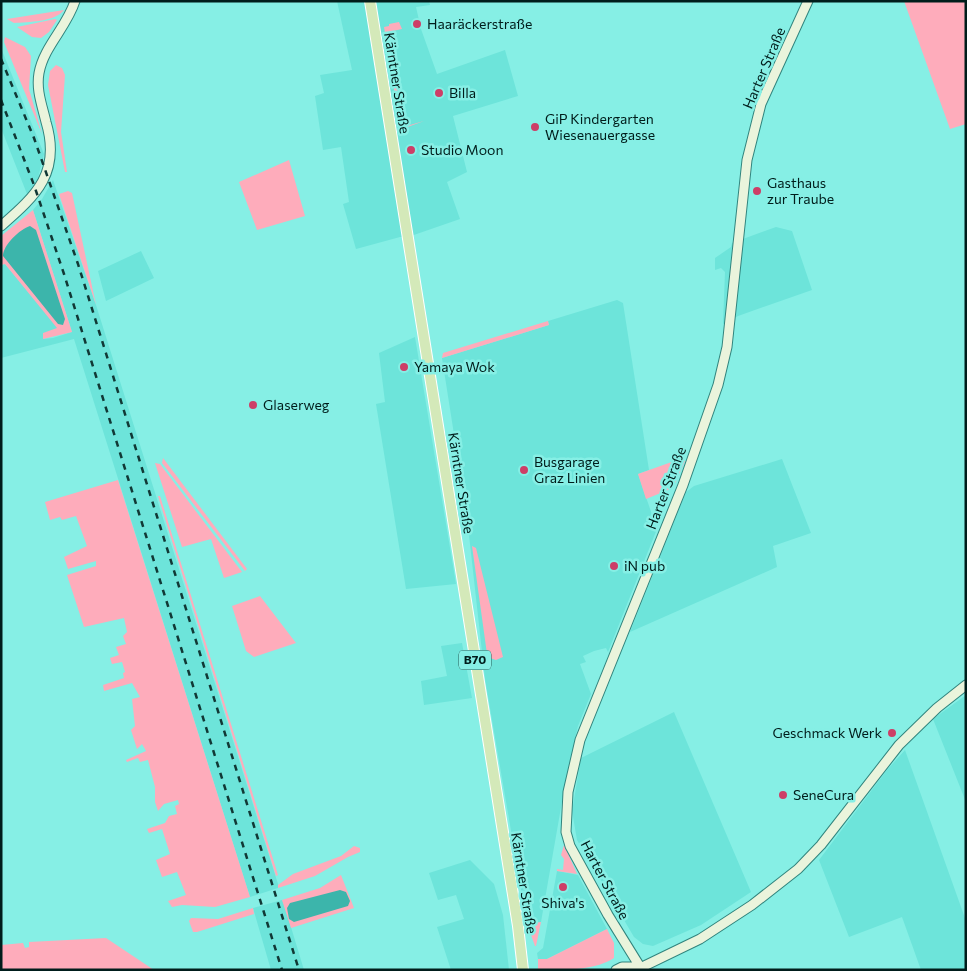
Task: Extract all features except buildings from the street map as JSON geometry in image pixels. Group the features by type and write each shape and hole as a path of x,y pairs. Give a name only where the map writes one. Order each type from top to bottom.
{"main road":[{"path":"1,226 34,195 48,171 51,145 39,96 39,76 43,59 66,23 76,1"},
{"name":"Kärntner Straße","path":"370,1 518,926 523,970"},
{"name":"Harter Straße","path":"639,969 570,846 566,832 568,792 580,740 682,484 718,384 727,347 747,160 761,104 808,1"},
{"path":"616,970 622,967 639,969 700,939 746,909 798,869 821,845 903,741 937,708 966,685"}],"shaded area":[{"path":"337,1 429,1 430,5 416,7 421,29 437,74 505,50 518,96 453,116 467,172 447,182 460,219 408,237 400,237 356,249 343,204 349,202 341,147 323,150 315,96 324,93 320,75 352,70"},
{"path":"904,1 966,1 966,124 950,129"},
{"path":"64,10 54,17 41,21 14,23 7,19"},
{"path":"57,20 49,32 41,38 32,37 17,27"},
{"path":"399,22 402,29 388,32 402,119 408,119 410,125 424,121 402,129 400,127 384,27"},
{"path":"5,37 25,47 31,56 29,89 42,134 4,42"},
{"path":"1,48 44,154 38,178 27,194 1,128"},
{"path":"56,65 62,68 65,75 61,132 67,172 65,172 48,85 50,71"},
{"path":"289,160 305,216 257,230 239,182"},
{"path":"53,180 96,305 278,884 278,888 250,897 74,339 1,358 1,265 5,264 58,328 43,339 72,332 33,210"},
{"path":"68,191 72,193 96,305 59,194"},
{"path":"33,210 72,332 43,339 43,333 57,328 5,264 1,265 1,236"},
{"path":"30,226 36,230 65,319 63,325 58,324 3,256 6,247 13,238"},
{"path":"776,227 792,231 812,290 738,316 723,324 725,272 721,268 715,270 715,258 731,247 732,243"},
{"path":"141,251 154,278 106,301 98,271"},
{"path":"617,300 623,303 649,470 638,474 657,529 608,652 606,648 594,651 583,656 586,662 580,664 591,694 578,726 567,773 541,922 527,924 485,679 467,517 442,358 549,325 548,321"},
{"path":"548,321 549,325 442,358 443,353"},
{"path":"415,337 456,584 406,589 376,404 385,402 379,353"},
{"path":"163,458 247,569 245,571 162,463"},
{"path":"680,459 685,461 673,488 646,499 638,474"},
{"path":"782,459 811,533 773,546 777,567 630,632 686,492 694,486"},
{"path":"155,463 160,464 242,572 224,578 211,539 182,547"},
{"path":"118,480 250,897 215,907 182,905 172,907 168,901 186,895 177,872 162,877 156,860 170,854 162,829 149,833 147,829 165,823 169,816 177,814 175,806 179,804 178,800 164,804 158,811 155,802 155,787 148,760 140,762 138,758 127,762 126,760 146,751 142,744 137,749 131,730 135,726 132,699 140,697 132,683 104,691 103,685 124,678 123,673 125,672 122,662 112,664 110,658 119,655 116,647 126,644 123,636 127,632 124,618 84,627 67,575 96,566 96,561 68,569 64,557 87,546 76,516 62,520 60,517 50,520 45,502"},
{"path":"158,496 160,496 278,875 276,876"},
{"path":"472,546 476,548 503,657 496,660 490,658 487,654"},
{"path":"260,596 296,643 254,657 246,651 232,606"},
{"path":"462,643 472,698 424,705 421,681 447,676 441,646"},
{"path":"966,695 966,802 933,719"},
{"path":"674,712 751,892 701,925 653,946 643,944 634,937 577,840 572,811 581,758"},
{"path":"905,750 966,921 966,970 921,970 902,917 849,937 819,860 887,770"},
{"path":"564,845 577,874 557,871 557,869 563,870 564,859 561,855"},
{"path":"354,846 360,848 360,852 315,876 278,888 278,885 293,874 341,856"},
{"path":"470,860 494,884 503,915 509,970 451,970 437,927 464,919 456,895 438,900 429,873"},
{"path":"557,871 578,875 607,929 547,959 538,959 537,953 543,948"},
{"path":"341,875 354,908 291,928 282,900 320,888"},
{"path":"340,890 346,892 350,901 348,906 294,922 289,919 287,908 290,903"},
{"path":"282,900 304,970 271,970 253,908"},
{"path":"253,908 254,914 197,932 193,932 189,921 191,918 218,919"},
{"path":"541,922 536,946 535,946 527,924"},
{"path":"607,929 614,943 614,958 587,968 538,970 538,959 547,959"},
{"path":"106,938 154,970 1,970 1,945 23,943 25,948 29,947 29,942"}],"railway":[{"path":"1,59 34,138 78,264 299,970"},
{"path":"1,100 34,185 64,274 282,970"}],"place":[{"name":"Haaräckerstraße","path":"417,24"},
{"name":"Billa","path":"439,93"},
{"name":"GiP Kindergarten Wiesenauergasse","path":"535,127"},
{"name":"Studio Moon","path":"411,150"},
{"name":"Gasthaus zur Traube","path":"757,191"},
{"name":"Yamaya Wok","path":"404,367"},
{"name":"Glaserweg","path":"253,405"},
{"name":"Busgarage Graz Linien","path":"524,470"},
{"name":"iN pub","path":"614,566"},
{"name":"Geschmack Werk","path":"892,733"},
{"name":"SeneCura","path":"783,795"},
{"name":"Shiva's","path":"563,887"}]}
